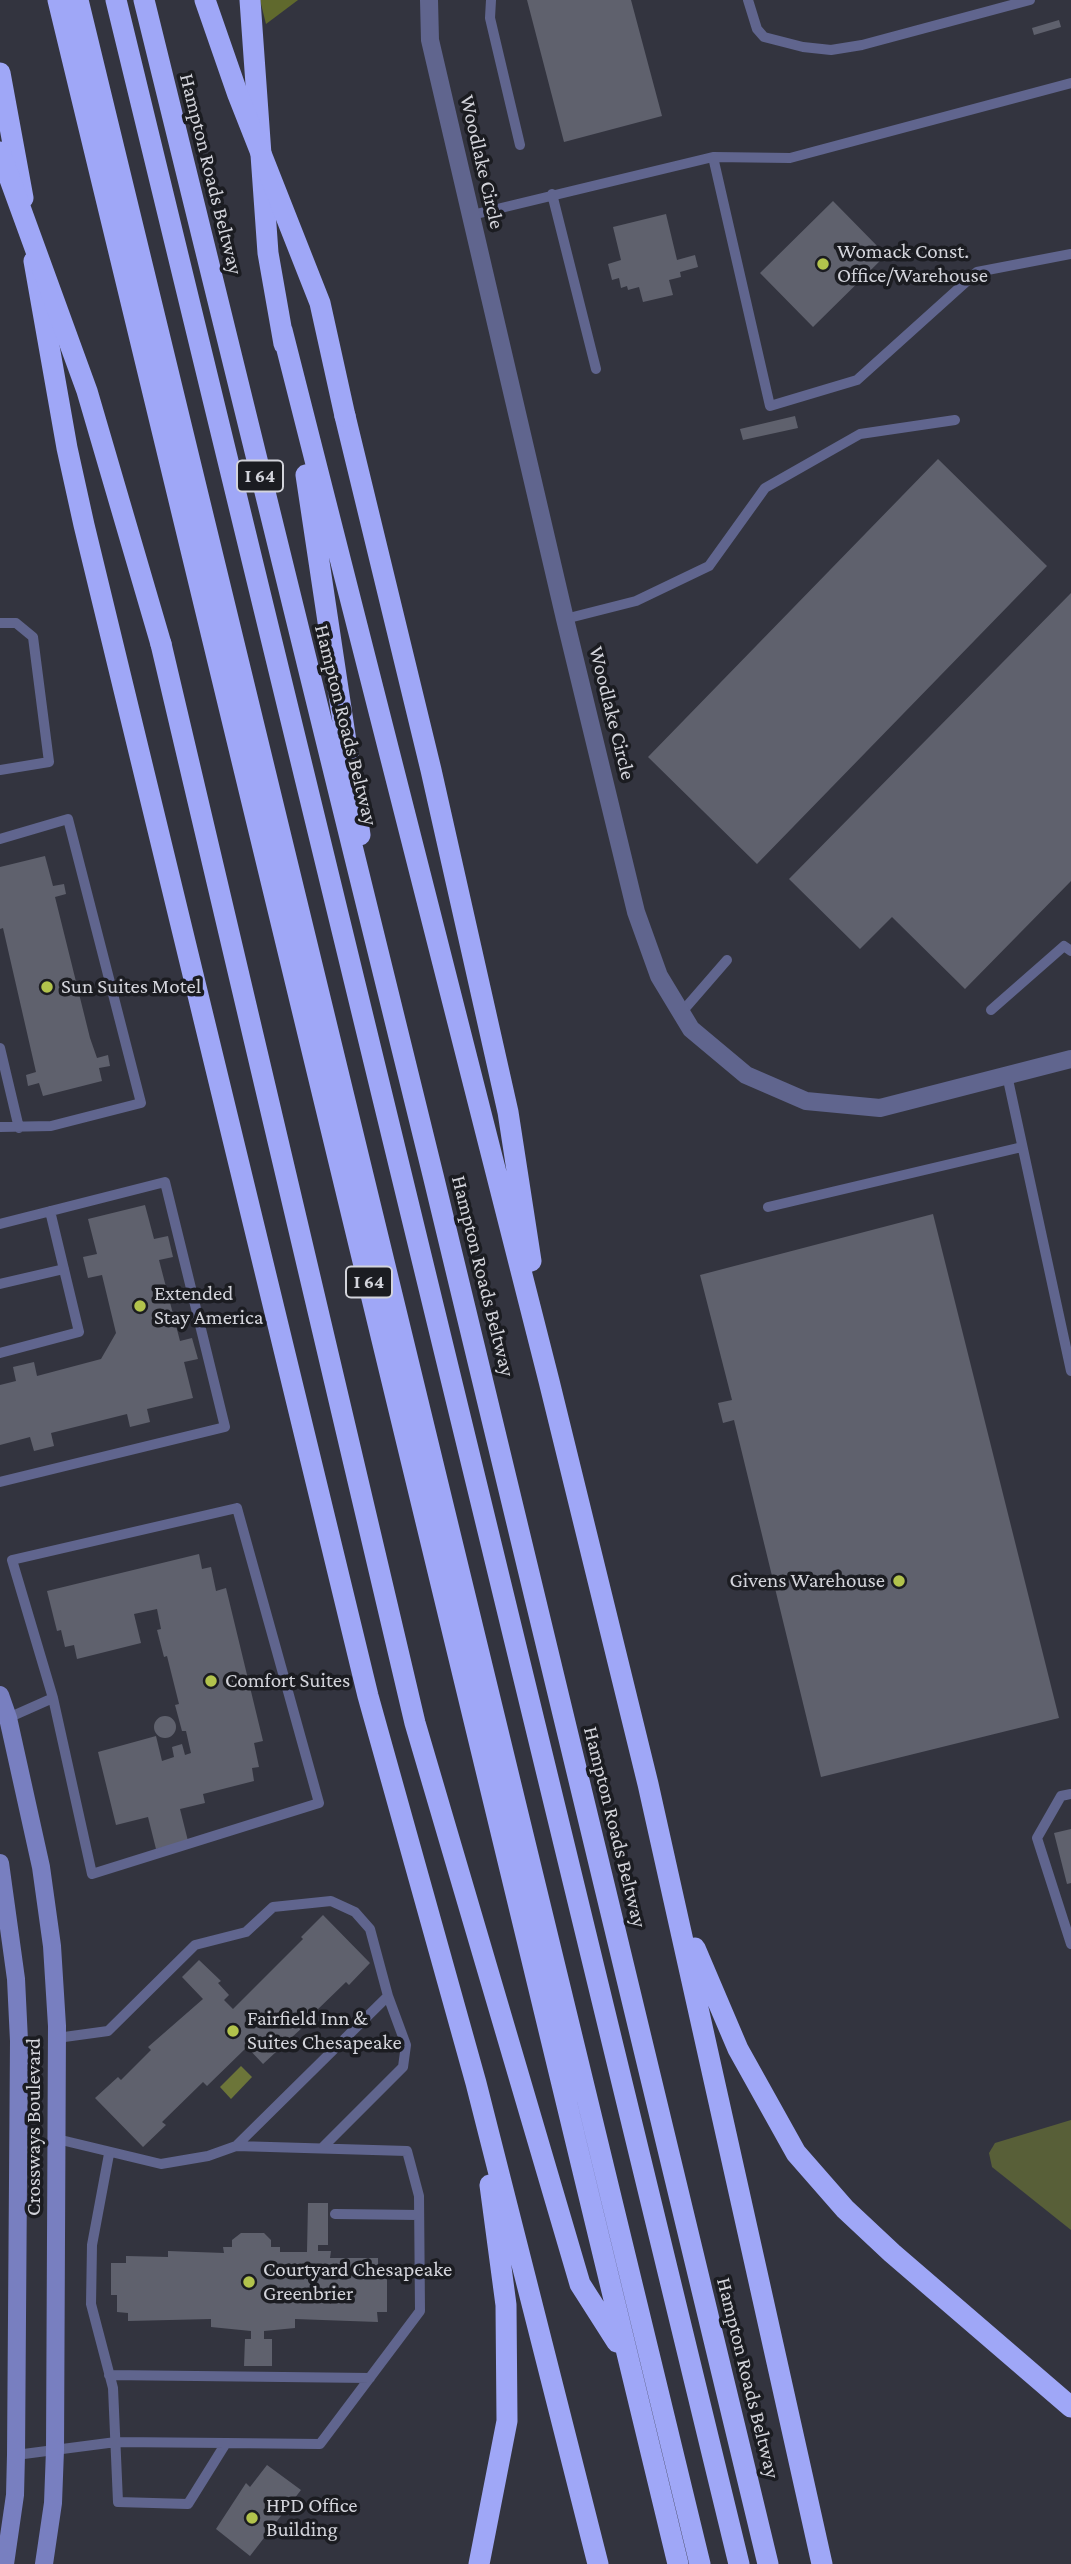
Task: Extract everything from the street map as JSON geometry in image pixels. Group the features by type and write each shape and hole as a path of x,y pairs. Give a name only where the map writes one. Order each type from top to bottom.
{"highway":[{"name":"I 64","path":"58,0 328,1108 625,2356 678,2564"},
{"path":"78,0 700,2564"},
{"path":"116,0 739,2564"},
{"name":"Hampton Roads Beltway","path":"144,0 768,2564"},
{"path":"205,0 238,95 320,303 431,770 508,1112 549,1381"},
{"path":"250,0 268,253 327,598 377,951"},
{"path":"0,73 66,447 87,538 368,1696 476,2083 598,2564"},
{"path":"0,152 91,403 161,644 415,1723 580,2284 625,2356"},
{"path":"282,330 549,1381 648,1784 822,2564"},
{"path":"648,1784 696,1952 738,2049 796,2153 845,2209 892,2253 1071,2407"},
{"path":"476,2083 506,2305 508,2389 505,2443 479,2564"}],"street":[{"name":"Woodlake Circle","path":"429,0 430,40 636,912 659,976 681,1013 691,1029 746,1074 807,1101 880,1108 1071,1059"},
{"name":"Crossways Boulevard","path":"0,1695 48,1906 57,2038 55,2450 53,2503 44,2564"},
{"name":"Crossways Boulevard","path":"0,1863 16,1979 19,2042 16,2455 13,2508 5,2564"}],"lane":[{"path":"491,0 490,18 520,145"},
{"path":"748,0 757,29 764,37 803,47 831,50 862,46 1030,0"},
{"path":"472,215 713,157 790,159 1071,83"},
{"path":"713,157 770,406 857,380 977,272 1071,254"},
{"path":"552,194 596,369"},
{"path":"565,619 636,601 709,566 765,488 860,434 956,421"},
{"path":"0,623 16,622 33,637 49,762 0,770"},
{"path":"0,839 68,819 141,1103 51,1126 0,1128"},
{"path":"992,1010 1064,946 1071,951"},
{"path":"681,1013 727,960"},
{"path":"0,1048 19,1128"},
{"path":"1007,1075 1071,1371"},
{"path":"768,1207 1022,1147"},
{"path":"0,1224 165,1182 225,1427 0,1482"},
{"path":"0,1353 79,1332 50,1211"},
{"path":"0,1284 64,1269"},
{"path":"237,1508 318,1803 92,1874 52,1698 12,1560 237,1508"},
{"path":"4,1719 52,1698"},
{"path":"1071,1794 1061,1796 1037,1838 1071,1944"},
{"path":"57,2038 108,2031 195,1945 246,1932 273,1907 331,1901 355,1912 370,1930 388,1996 406,2045 403,2067 322,2148"},
{"path":"236,2146 388,1996"},
{"path":"16,2455 116,2442 320,2444 420,2311 419,2196 407,2151 236,2146 208,2156 161,2164 109,2154 57,2139"},
{"path":"109,2154 92,2245 91,2304 113,2388 118,2502 188,2504 226,2443"},
{"path":"335,2214 419,2215"},
{"path":"109,2375 369,2378"}],"shaded area":[{"path":"260,0 298,0 266,24"},
{"path":"241,2066 252,2077 231,2099 220,2087"},
{"path":"1071,2120 1071,2230 992,2167 989,2153 995,2143"}],"building":[{"path":"527,0 631,0 662,116 564,142"},
{"path":"1059,20 1061,27 1034,35 1032,28"},
{"name":"Womack Const. Office/Warehouse","path":"833,201 886,255 813,327 760,273"},
{"path":"666,214 677,260 695,255 698,267 680,272 681,277 669,280 673,295 643,302 639,287 628,290 627,286 621,288 619,278 612,280 608,264 621,260 613,227"},
{"path":"795,416 798,428 743,440 740,429"},
{"path":"938,459 1047,566 757,864 648,757"},
{"path":"1071,593 1071,881 965,989 892,917 860,949 789,879"},
{"name":"Sun Suites Motel","path":"45,856 53,886 64,884 66,894 55,897 90,1038 97,1058 108,1055 110,1066 99,1068 102,1081 43,1096 39,1083 28,1086 26,1075 36,1072 3,928 0,929 0,867"},
{"name":"Extended Stay America","path":"145,1205 154,1239 168,1236 173,1257 159,1260 180,1341 192,1338 198,1359 184,1362 193,1398 147,1409 150,1422 130,1427 127,1414 51,1433 54,1446 34,1451 30,1437 0,1445 0,1385 16,1381 13,1367 34,1362 37,1376 101,1359 116,1333 102,1275 88,1278 83,1257 97,1254 88,1219"},
{"name":"Givens Warehouse","path":"933,1214 1059,1718 821,1777 734,1420 723,1423 718,1403 732,1400 700,1275"},
{"name":"Comfort Suites","path":"199,1554 202,1569 211,1567 216,1591 226,1588 263,1741 254,1743 259,1767 252,1768 254,1781 203,1794 205,1803 180,1809 188,1841 156,1849 148,1817 116,1825 98,1752 156,1736 162,1761 174,1757 172,1747 182,1744 185,1755 191,1753 186,1731 182,1731 175,1705 179,1704 167,1656 164,1657 157,1630 161,1629 157,1609 134,1614 141,1643 77,1659 74,1645 65,1647 61,1630 57,1631 47,1591"},
{"path":"165,1716 173,1719 176,1727 173,1735 165,1738 157,1735 154,1727 157,1719"},
{"path":"1071,1829 1071,1883 1067,1884 1054,1833"},
{"name":"Fairfield Inn & Suites Chesapeake","path":"323,1915 370,1963 349,1985 346,1982 315,2012 317,2014 263,2064 247,2047 207,2086 203,2082 162,2122 166,2125 143,2147 95,2098 118,2077 121,2080 151,2050 148,2047 203,1999 182,1977 199,1960 221,1981 218,1983 229,1995 224,2000 233,2009 303,1939 301,1937"},
{"name":"Courtyard Chesapeake Greenbrier","path":"308,2203 328,2203 328,2245 318,2245 318,2251 331,2251 330,2258 378,2258 378,2269 387,2269 387,2312 377,2312 378,2322 295,2319 295,2328 264,2331 264,2339 272,2339 272,2366 244,2366 245,2339 251,2339 251,2331 211,2327 211,2319 128,2321 128,2313 117,2312 117,2295 111,2295 111,2263 126,2263 126,2256 168,2257 168,2251 224,2253 223,2247 232,2247 232,2240 241,2233 264,2233 271,2240 271,2247 280,2247 280,2252 307,2252"},
{"name":"HPD Office Building","path":"267,2465 301,2490 250,2556 216,2529 246,2483 250,2487"}],"place":[{"name":"Womack Const. Office/Warehouse","path":"823,264"},
{"name":"Sun Suites Motel","path":"47,987"},
{"name":"Extended Stay America","path":"140,1306"},
{"name":"Givens Warehouse","path":"899,1581"},
{"name":"Comfort Suites","path":"211,1681"},
{"name":"Fairfield Inn & Suites Chesapeake","path":"233,2031"},
{"name":"Courtyard Chesapeake Greenbrier","path":"249,2282"},
{"name":"HPD Office Building","path":"252,2518"}]}
